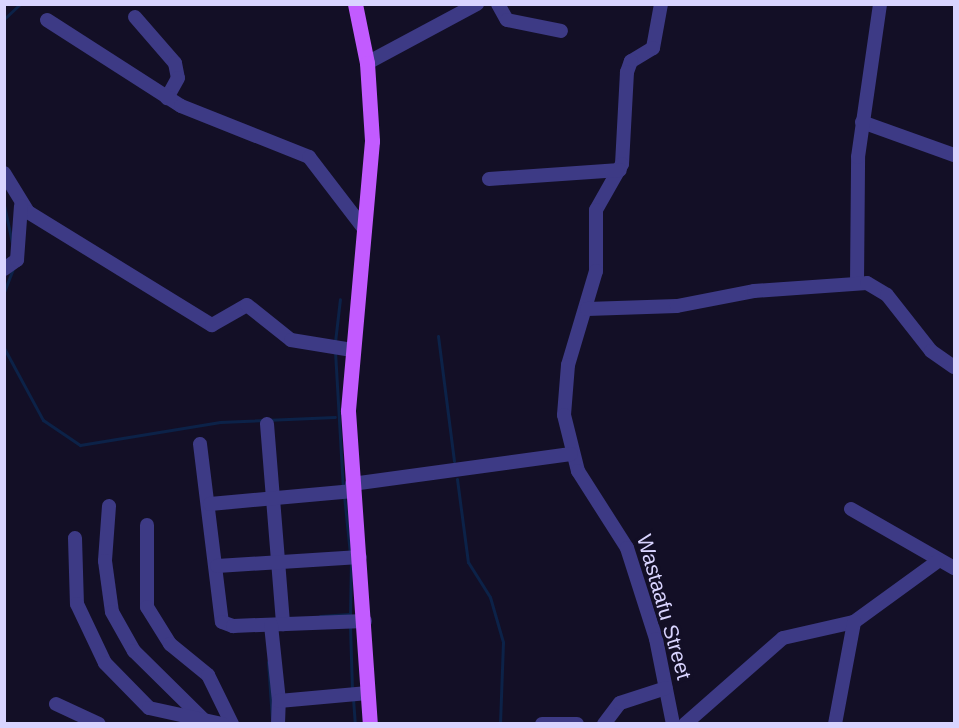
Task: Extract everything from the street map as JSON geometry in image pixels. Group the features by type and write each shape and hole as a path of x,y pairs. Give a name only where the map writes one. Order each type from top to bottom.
{"main road":[{"path":"355,4 367,63 372,141 352,350 353,487 365,621 370,723"}],"street":[{"path":"367,63 477,4"},
{"path":"498,4 507,20 561,31"},
{"name":"Wastaafu Street","path":"661,4 653,48 631,62 627,72 620,170 596,210 596,271 565,388 571,454 586,487 624,540 666,688 673,723"},
{"path":"857,283 862,122 880,4"},
{"path":"135,17 175,63 178,78 167,98"},
{"path":"47,20 167,98 309,157 365,230"},
{"path":"862,122 954,155"},
{"path":"489,179 620,170"},
{"path":"4,174 21,206 212,325 247,305 291,340 352,350"},
{"path":"4,269 17,260 21,206"},
{"path":"587,309 677,306 754,291 867,283 887,295 923,344 954,367"},
{"path":"267,423 277,561 278,723"},
{"path":"200,444 210,504 222,622 277,624 365,621"},
{"path":"210,504 353,487 571,454"},
{"path":"109,506 108,593 122,633 205,721"},
{"path":"851,509 938,561 954,568"},
{"path":"147,525 147,607 170,644 208,675 232,723"},
{"path":"75,538 77,604 105,663 149,708 222,723"},
{"path":"217,566 360,557"},
{"path":"685,723 783,639 854,622 938,561"},
{"path":"835,723 854,622"},
{"path":"604,723 620,703 666,688"},
{"path":"279,701 368,693"},
{"path":"56,704 84,720 99,723"},
{"path":"542,723 577,723"}],"waterway":[{"path":"4,19 20,4"},
{"path":"4,205 12,244"},
{"path":"4,292 13,269"},
{"path":"335,342 340,299"},
{"path":"438,336 454,461"},
{"path":"4,348 43,420 80,445 220,422 335,417"},
{"path":"335,351 343,488"},
{"path":"457,479 468,562 490,597 503,642 500,724"},
{"path":"344,495 350,554"},
{"path":"350,617 351,561"},
{"path":"320,616 349,614"},
{"path":"350,626 352,689"},
{"path":"268,662 272,719"},
{"path":"353,698 355,724"}]}
